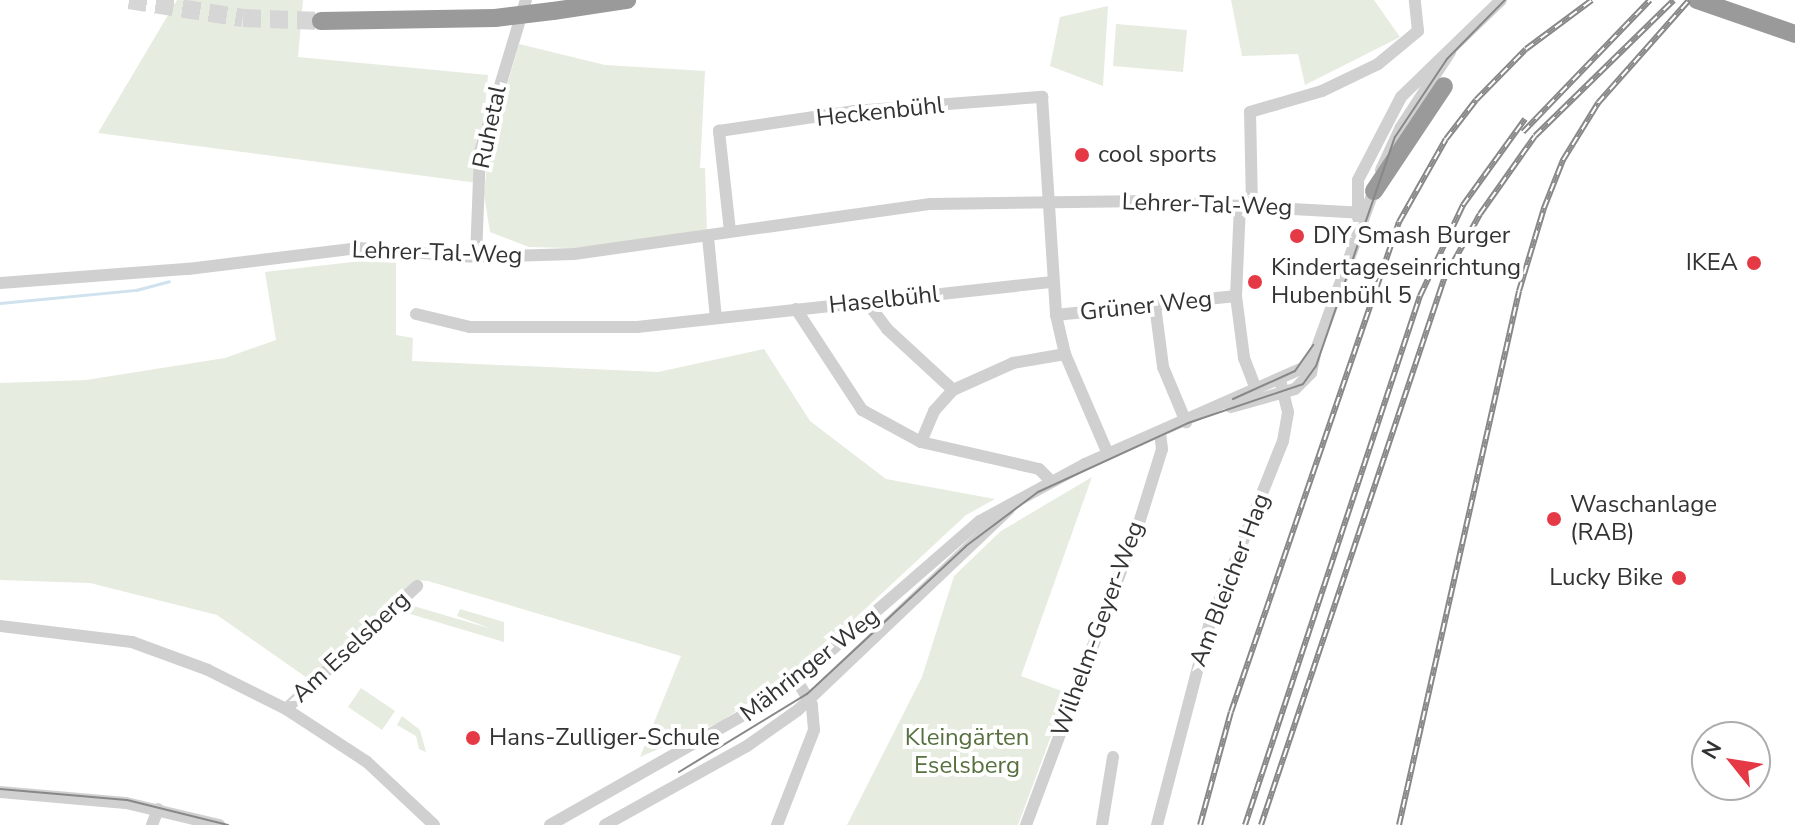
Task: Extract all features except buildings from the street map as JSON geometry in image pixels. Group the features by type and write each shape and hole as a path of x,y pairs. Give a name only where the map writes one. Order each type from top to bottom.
{"highway":[{"path":"321,21 495,18 627,0"},
{"path":"1697,0 1763,27 1795,34"},
{"path":"1374,191 1444,86"}],"street":[{"name":"Ruhetal","path":"476,257 480,152 526,0"},
{"path":"1256,390 1244,358 1236,296 1246,205 1250,112 1322,91 1378,64 1418,31 1415,0"},
{"path":"1361,213 1356,184 1385,124 1409,87 1450,52 1501,0"},
{"path":"1283,394 1308,378 1361,213 1374,191 1395,137 1450,52"},
{"name":"Heckenbühl","path":"730,231 719,131 998,101 1042,97 1048,201"},
{"name":"Lehrer-Tal-Weg","path":"0,283 188,269 358,248 476,257 574,254 931,204 1048,201 1246,205 1361,213"},
{"path":"1048,201 1056,315 1065,354 1108,454"},
{"path":"708,237 716,318"},
{"name":"Haselbühl","path":"416,314 470,327 637,327 1053,282"},
{"name":"Grüner Weg","path":"1056,315 1236,296"},
{"path":"866,301 887,329 953,390"},
{"path":"1155,305 1163,367 1186,422"},
{"path":"796,309 862,410 921,442 1039,469 1051,481"},
{"path":"1280,380 1303,368 1316,350"},
{"path":"921,442 934,411 953,390 1013,363 1065,354"},
{"name":"Mähringer Weg","path":"550,825 739,721 797,681 964,532 1051,481 1280,380"},
{"name":"Am Bleicher Hag","path":"1157,825 1213,616 1283,441 1288,416 1280,380"},
{"name":"Mähringer Weg","path":"1205,414 1283,394"},
{"name":"Wilhelm-Geyer-Weg","path":"1026,825 1139,523 1162,447 1160,432"},
{"name":"Mähringer Weg","path":"605,825 747,746 811,700 1011,507"},
{"name":"Am Eselsberg","path":"286,709 417,586"},
{"name":"Am Eselsberg","path":"0,626 35,627 132,642 208,670 286,709 367,762 434,825"},
{"path":"777,825 813,735 811,700 797,681"},
{"path":"1102,825 1113,757"},
{"path":"0,792 158,809 219,825"},
{"path":"152,825 158,809"}],"green space":[{"path":"177,0 303,0 298,57 488,75 478,183 98,133"},
{"path":"1231,0 1374,0 1400,37 1305,85 1298,54 1242,56"},
{"path":"1108,6 1103,86 1050,66 1060,17"},
{"path":"1116,24 1187,30 1183,72 1113,66"},
{"path":"519,44 605,65 705,71 700,168 705,168 707,233 572,248 529,247 490,232 484,195 489,146"},
{"path":"396,257 396,335 413,338 412,361 658,372 764,349 810,421 886,479 995,499 966,515 806,664 720,722 640,757 681,656 428,581 415,580 310,680 217,615 90,583 0,580 0,383 86,380 225,358 276,340 265,272"},
{"name":"Kleingärten Eselsberg","path":"1092,477 1021,676 1067,693 1018,825 847,825 922,677 954,576 1001,531"},
{"path":"410,605 492,629 457,616 460,609 504,622 504,642 407,613"},
{"path":"361,688 395,711 382,730 348,707"},
{"path":"402,716 420,730 426,752 419,749 416,736 397,725"}],"waterway":[{"path":"0,303 136,290 169,281"}],"tunnel":[{"path":"129,0 243,18 321,21"}],"tram line":[{"path":"679,772 807,694 966,546 1038,492 1188,423 1303,384 1316,366 1395,137 1447,59 1505,0"},
{"path":"1233,399 1295,371 1313,345"},
{"path":"0,789 127,800 228,825"}],"railway":[{"path":"1200,825 1231,712 1399,222 1446,139 1476,100 1526,49 1592,0"},
{"path":"1523,132 1650,0"},
{"path":"1261,825 1444,279 1480,214 1535,136 1674,0"},
{"path":"1399,825 1519,291 1544,208 1563,160 1598,103 1689,0"},
{"path":"1245,825 1420,296 1463,205 1525,119"}],"place":[{"name":"cool sports","path":"1082,155"},
{"name":"DIY Smash Burger","path":"1297,236"},
{"name":"IKEA","path":"1754,263"},
{"name":"Kindertageseinrichtung Hubenbühl 5","path":"1255,282"},
{"name":"Waschanlage (RAB)","path":"1554,519"},
{"name":"Lucky Bike","path":"1679,578"},
{"name":"Hans-Zulliger-Schule","path":"473,738"}]}
